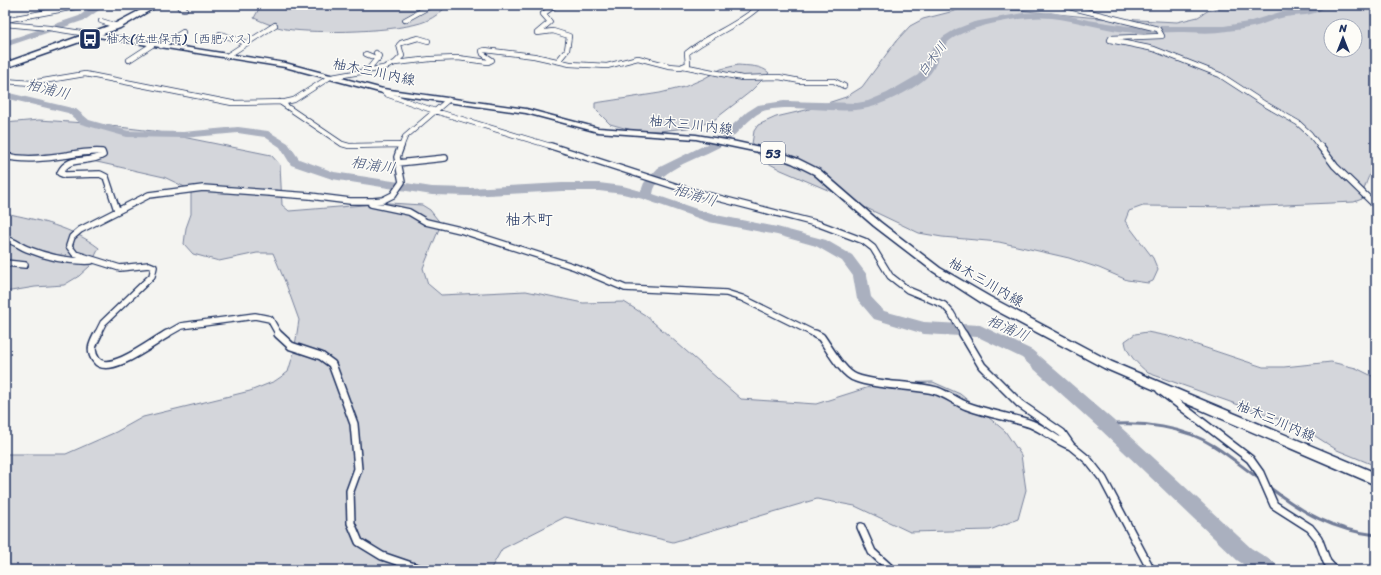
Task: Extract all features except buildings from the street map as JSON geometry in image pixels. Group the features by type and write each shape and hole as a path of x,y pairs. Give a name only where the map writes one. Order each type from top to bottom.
{"highway":[{"path":"5,66 117,26 155,5"}],"main road":[{"name":"柚木三川内線","path":"94,35 285,65 383,91 526,111 598,130 696,137 771,152 796,161 817,172 877,224 937,270 986,300 1057,339 1108,365 1376,478"}],"street":[{"path":"5,18 86,5"},
{"path":"405,20 432,5"},
{"path":"683,66 688,64 688,52 694,46 729,29 756,10 746,5"},
{"path":"1061,5 1158,29 1162,36 1120,37 1111,38 1110,40 1154,49 1207,69 1220,75 1298,123 1310,134 1335,166 1376,206"},
{"path":"554,6 543,14 550,22 537,33 553,32 569,36 570,44 566,54 558,61"},
{"path":"101,21 117,26"},
{"path":"5,24 50,28 94,35"},
{"path":"227,56 275,26"},
{"path":"129,60 183,32"},
{"path":"220,34 247,43"},
{"path":"395,63 402,56 401,43 418,38 428,42"},
{"path":"5,81 30,83 85,74 232,103 280,102 294,100 331,77 383,68 395,63 444,58 491,62 492,60 483,54 482,51 484,50 534,56 570,64 607,66 638,58 669,66 683,66 742,78 780,77 800,81 821,80 842,84 844,86"},
{"path":"376,53 379,56 378,59"},
{"path":"366,54 378,59"},
{"path":"367,71 378,59"},
{"path":"383,91 386,94 435,111 625,169 687,190 819,224 864,241 873,248 890,276 908,290 944,305 951,313 982,366 1020,404 1062,434 1071,446 1088,460 1103,479 1152,570"},
{"path":"360,201 383,200 393,195 402,182 397,157 405,137 448,100"},
{"path":"280,102 342,144 349,146 402,145"},
{"path":"5,156 31,159 89,151 102,152 102,157 65,164 60,173 100,174 106,177 117,210"},
{"path":"398,163 445,158"},
{"path":"422,570 382,556 359,542 351,523 350,491 358,469 354,424 332,364 321,356 291,346 280,337 270,319 255,316 181,326 117,364 105,366 98,363 93,356 91,348 103,322 152,276 154,267 149,265 120,268 75,254 69,246 72,237 80,230 149,195 203,188 360,201 391,207 409,212 426,222 460,230 575,267 625,288 726,292 821,337 846,371 855,378 873,382 919,387 939,392 967,406 1005,418 1031,424 1048,432 1062,443 1071,446"},
{"path":"5,239 14,241 26,249 75,262 93,260"},
{"path":"5,262 25,265"},
{"path":"1150,383 1250,459 1260,473 1274,505 1310,528 1318,538 1327,562 1334,570"},
{"path":"861,527 872,552 892,570"}],"shaded area":[{"path":"261,5 448,5 432,18 414,25 378,30 336,32 299,31 270,25 254,18"},
{"path":"1236,5 1376,5 1376,166 1365,186 1362,199 1354,202 1241,207 1143,206 1129,211 1125,221 1153,258 1158,270 1153,281 1148,283 1127,280 1099,268 1069,258 999,242 942,237 919,233 837,194 781,170 768,163 757,153 752,144 754,131 758,125 776,117 806,110 846,97 862,87 897,40 910,26 923,19 958,10 1016,10 1098,18 1177,22 1198,17 1209,10"},
{"path":"738,65 758,67 769,73 750,92 714,120 696,127 659,131 635,131 610,124 595,109 595,103 660,93 684,87 721,69"},
{"path":"39,120 85,123 153,131 271,155 280,165 282,205 289,211 389,203 422,205 430,210 441,224 423,268 428,284 441,295 526,291 583,303 624,302 645,315 741,399 816,404 882,383 933,382 960,394 1005,431 1021,455 1026,490 1018,519 990,530 910,532 855,506 817,499 673,542 565,517 502,549 490,570 5,570 5,454 66,454 116,432 143,417 250,391 275,381 288,372 294,352 299,320 273,253 257,253 219,261 193,254 184,244 186,228 191,214 191,190 164,177 79,158 46,154 11,157 5,159 5,123"},
{"path":"5,213 54,225 78,235 99,248 90,266 79,276 64,285 35,287 5,292"},
{"path":"1147,332 1173,337 1263,367 1284,367 1331,362 1356,368 1376,378 1376,466 1337,450 1301,427 1148,373 1130,355 1125,341 1135,334"}],"waterway":[{"path":"5,44 82,18 101,5"},
{"name":"白木川","path":"647,196 648,186 662,171 721,141 751,114 762,107 784,104 815,106 857,106 870,104 891,95 922,77 928,69 939,46 946,39 959,31 974,25 1023,16 1051,15 1088,23 1128,29 1224,29 1250,25 1280,15 1315,10 1322,5"},
{"name":"相浦川","path":"5,95 72,111 85,122 127,134 183,135 238,130 268,134 284,145 295,162 332,175 432,191 470,192 562,187 599,187 623,190 647,196"},
{"name":"相浦川","path":"647,196 709,218 777,231 821,243 847,258 860,275 864,299 879,315 924,328 980,331 1027,354 1107,425 1244,554 1268,570"},
{"path":"1107,425 1148,425 1190,434 1214,446 1261,480"},
{"path":"1269,487 1294,505 1319,519 1360,533 1376,535"}],"place":[{"name":"柚木(佐世保市)〔西肥バス〕","path":"90,39"}],"district":[{"name":"柚木町","path":"529,219"}]}
